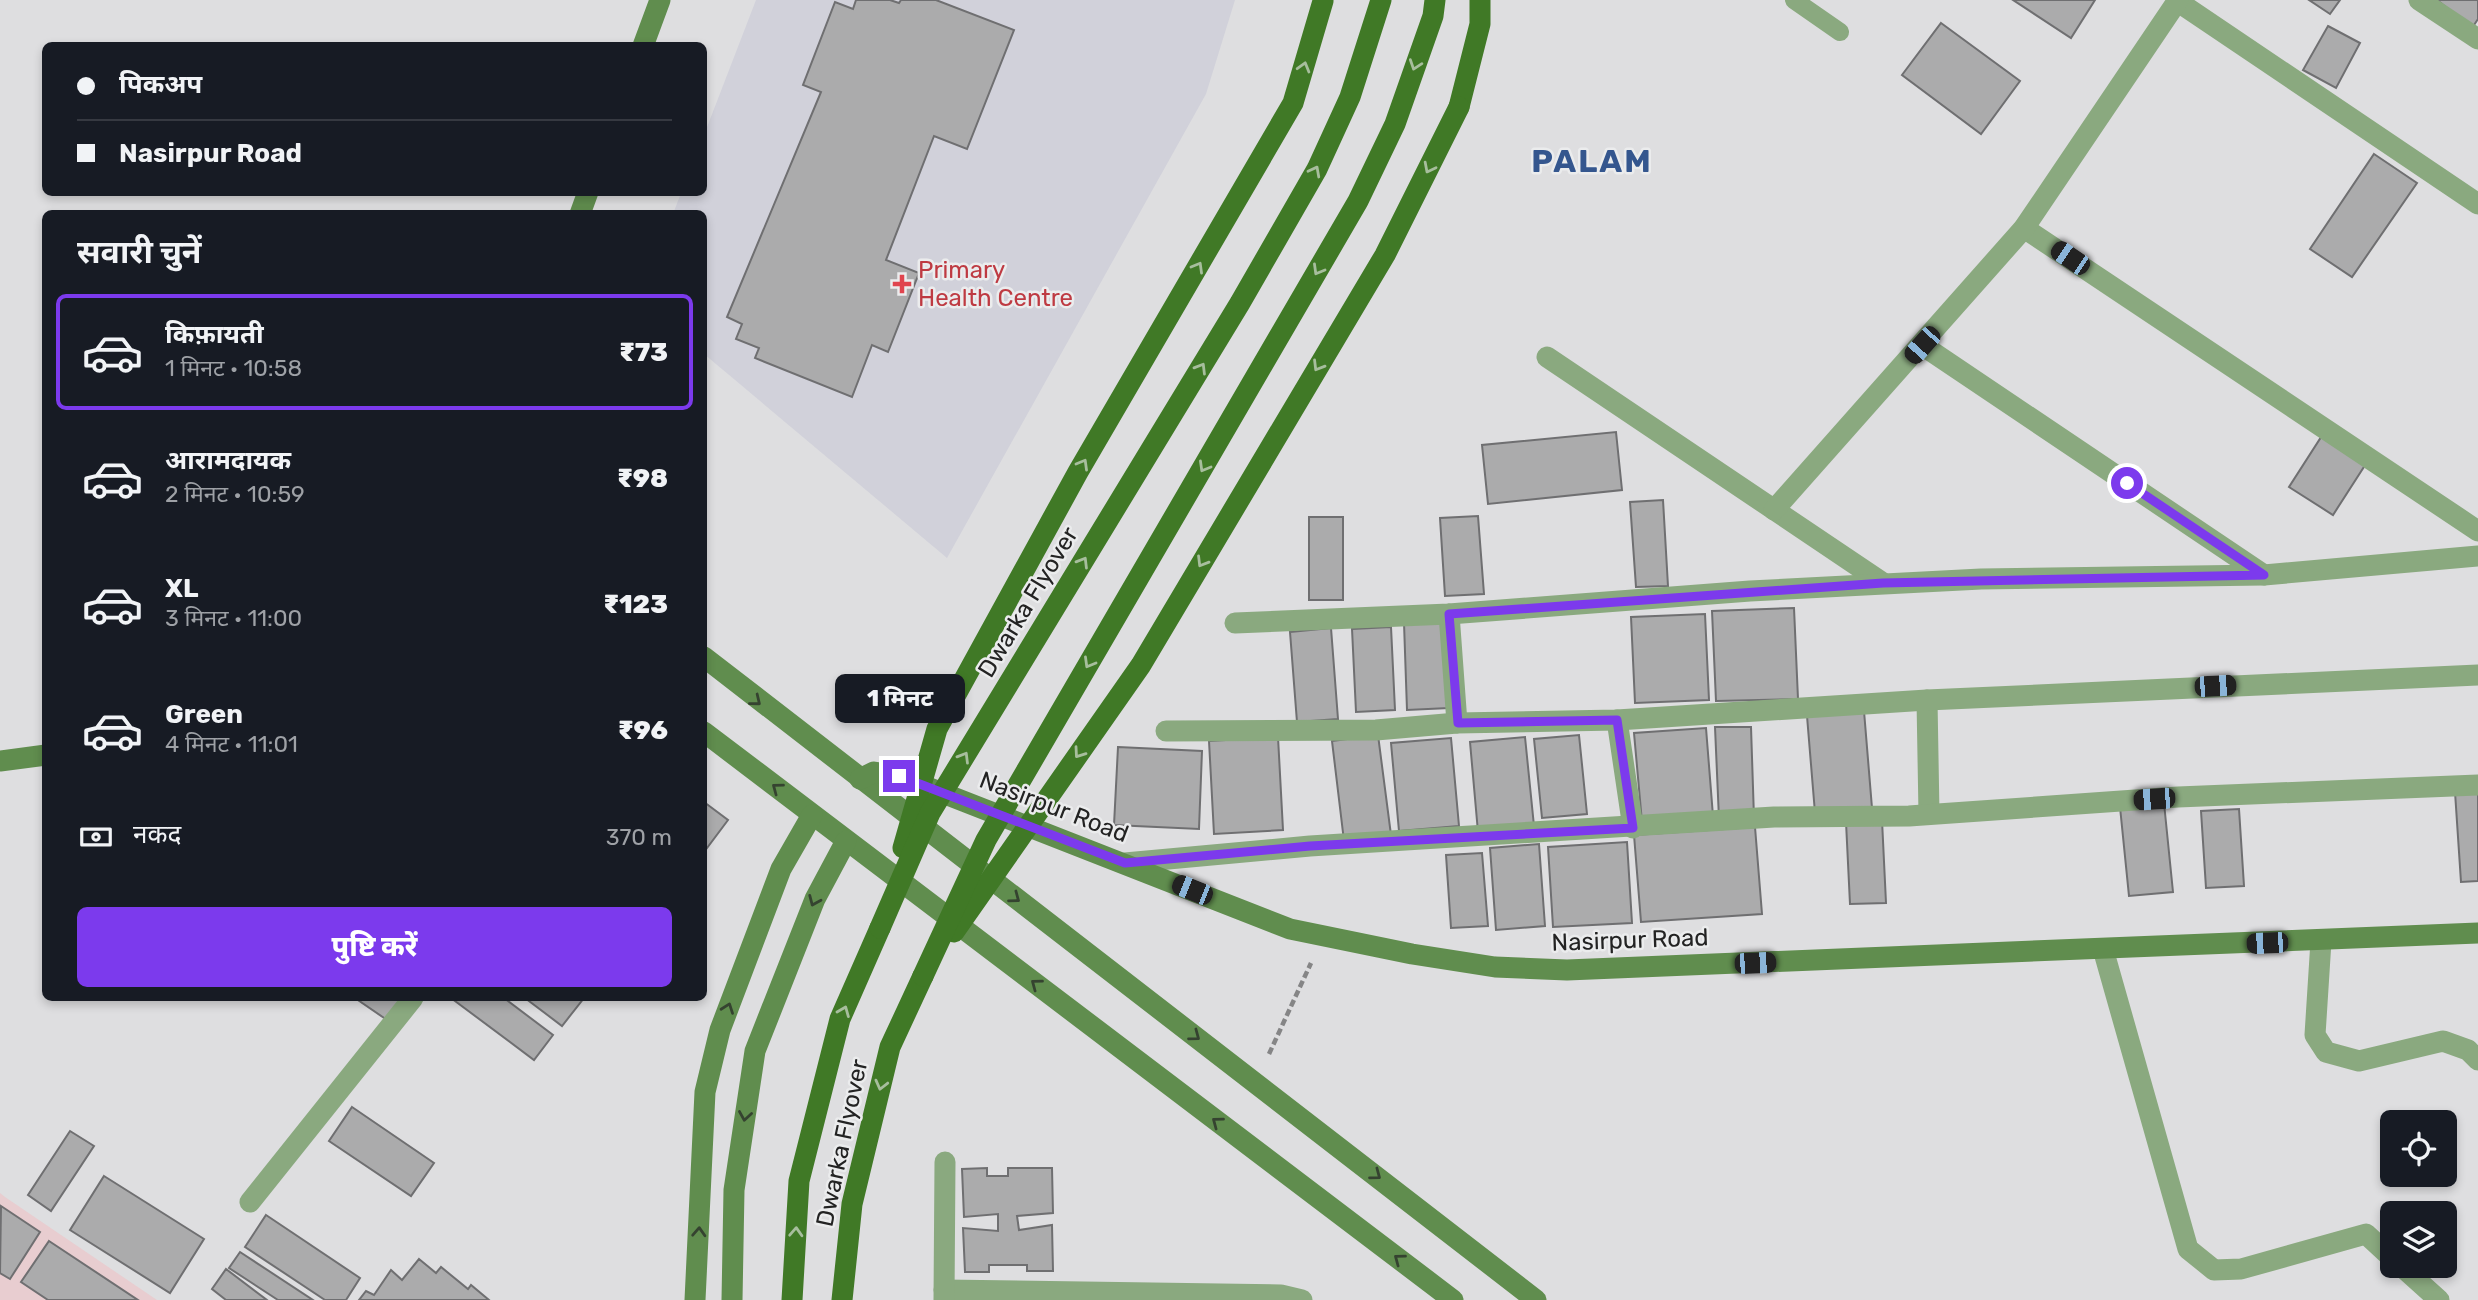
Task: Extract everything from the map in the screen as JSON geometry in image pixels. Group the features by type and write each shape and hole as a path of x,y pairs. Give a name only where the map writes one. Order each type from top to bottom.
{"main road":[{"name":"Dwarka Flyover","path":"792,1300 799,1181 840,1019 930,814 1240,303 1317,169 1350,97 1381,0"},
{"name":"Dwarka Flyover","path":"842,1300 852,1204 890,1047 986,840 1358,201 1395,124 1433,16 1435,0"},
{"path":"923,976 1141,665 1385,255 1459,107 1480,24 1480,0"},
{"path":"880,928 937,729 1079,472 1293,103 1323,1"}],"street":[{"path":"644,42 660,0"},
{"path":"1774,510 2024,228 2178,0 2478,204"},
{"path":"2420,0 2478,39"},
{"path":"2024,228 2478,531"},
{"path":"1922,345 2264,575"},
{"path":"1547,357 1883,583"},
{"path":"1235,623 1449,614 1883,583 2264,575 2478,556"},
{"path":"1449,614 1458,723"},
{"path":"707,659 1536,1300"},
{"path":"1166,732 1376,730 1458,723 1617,720 1927,700 2478,675"},
{"path":"1927,700 1929,814"},
{"path":"1617,720 1633,828"},
{"path":"707,734 1453,1300"},
{"path":"0,761 42,756"},
{"name":"Nasirpur Road","path":"860,779 874,772 899,776 1259,918 1323,937 1496,967 1567,970 2478,933"},
{"path":"1125,863 1310,846 1633,828 1774,817 1929,814 2178,797 2478,785"},
{"path":"695,1300 705,1092 720,1030 781,869 812,815"},
{"path":"732,1300 734,1190 755,1051 815,899 846,841"},
{"path":"2321,941 2315,1035 2326,1052 2359,1061 2443,1041 2468,1050 2478,1060"},
{"path":"2103,949 2188,1249 2214,1270 2241,1269 2366,1234 2380,1247"},
{"path":"250,1202 411,1001"},
{"path":"945,1162 944,1295 1281,1295 1302,1300"},
{"path":"2415,1278 2440,1300"}],"lane":[{"path":"1794,0 1840,32"}],"path":[{"path":"1256,1083 1323,937"}],"shaded area":[{"name":"Primary Health Centre","path":"756,0 1235,0 1206,94 947,558 707,357 707,210 675,210 680,196 707,196 707,127"},
{"path":"0,1193 5,1197 157,1300 0,1300"}],"building":[{"path":"856,0 890,0 899,3 901,0 936,0 1014,30 967,149 934,136 886,260 919,273 888,352 872,345 852,397 755,358 759,348 736,339 742,324 727,317 821,92 803,85 835,2 853,9"},
{"path":"2013,0 2095,0 2071,38"},
{"path":"2309,0 2340,0 2330,14"},
{"path":"2437,0 2478,0 2478,19 2472,28"},
{"path":"1941,23 2020,81 1981,134 1902,75"},
{"path":"2328,26 2360,43 2336,88 2303,70"},
{"path":"2374,154 2417,183 2352,277 2310,249"},
{"path":"2325,431 2369,459 2333,515 2289,487"},
{"path":"1616,432 1622,490 1488,504 1482,445"},
{"path":"1663,500 1668,586 1636,587 1630,502"},
{"path":"1478,516 1484,594 1445,596 1440,518"},
{"path":"1309,517 1343,517 1343,600 1309,600"},
{"path":"1794,608 1798,699 1716,701 1712,611"},
{"path":"1705,614 1709,700 1635,703 1631,617"},
{"path":"1445,622 1449,708 1407,710 1404,623"},
{"path":"1391,627 1395,710 1356,712 1352,629"},
{"path":"1331,628 1338,719 1297,722 1290,632"},
{"path":"1864,711 1872,808 1815,813 1807,716"},
{"path":"1715,727 1751,727 1754,818 1719,819"},
{"path":"1706,728 1713,816 1642,822 1634,733"},
{"path":"1378,735 1391,835 1344,841 1332,741"},
{"path":"1579,735 1587,814 1542,818 1534,739"},
{"path":"1278,737 1283,830 1214,834 1209,741"},
{"path":"1525,737 1534,826 1478,832 1470,742"},
{"path":"1451,738 1459,826 1399,831 1391,743"},
{"path":"1118,747 1202,751 1199,829 1114,825"},
{"path":"2478,790 2478,881 2461,882 2455,792"},
{"path":"2164,803 2173,892 2129,896 2120,807"},
{"path":"707,804 728,820 707,848"},
{"path":"2239,809 2244,886 2206,888 2201,811"},
{"path":"1882,820 1886,903 1850,904 1846,822"},
{"path":"1755,827 1762,914 1641,922 1634,835"},
{"path":"1627,842 1632,923 1553,927 1548,847"},
{"path":"1539,844 1545,926 1496,930 1490,848"},
{"path":"1482,853 1488,926 1451,928 1446,855"},
{"path":"359,1001 402,1001 387,1020"},
{"path":"455,1001 508,1001 553,1035 534,1060"},
{"path":"529,1001 582,1001 562,1026"},
{"path":"352,1107 434,1163 411,1196 329,1141"},
{"path":"70,1131 94,1146 51,1211 28,1195"},
{"path":"987,1168 987,1176 1008,1176 1008,1168 1052,1168 1053,1213 1017,1216 1019,1230 1052,1225 1053,1271 1027,1271 1027,1265 989,1265 989,1272 965,1272 963,1228 998,1231 998,1214 964,1217 962,1169"},
{"path":"104,1176 204,1239 170,1293 70,1230"},
{"path":"1,1206 40,1232 10,1279 0,1273"},
{"path":"266,1215 360,1278 346,1300 325,1300 245,1247"},
{"path":"49,1241 138,1300 48,1300 21,1282"},
{"path":"240,1252 313,1300 278,1300 229,1268"},
{"path":"419,1259 436,1273 441,1267 468,1289 471,1285 489,1300 359,1300 366,1291 374,1295 391,1270 402,1280"},
{"path":"226,1269 267,1300 226,1300 212,1289"}],"place":[{"name":"Primary Health Centre","path":"902,284"}],"district":[{"name":"PALAM","path":"1592,161"}],"route":[{"path":"899,776 1125,863 1310,846 1633,828 1617,720 1458,723 1449,614 1883,583 2264,575 2127,483"}]}
